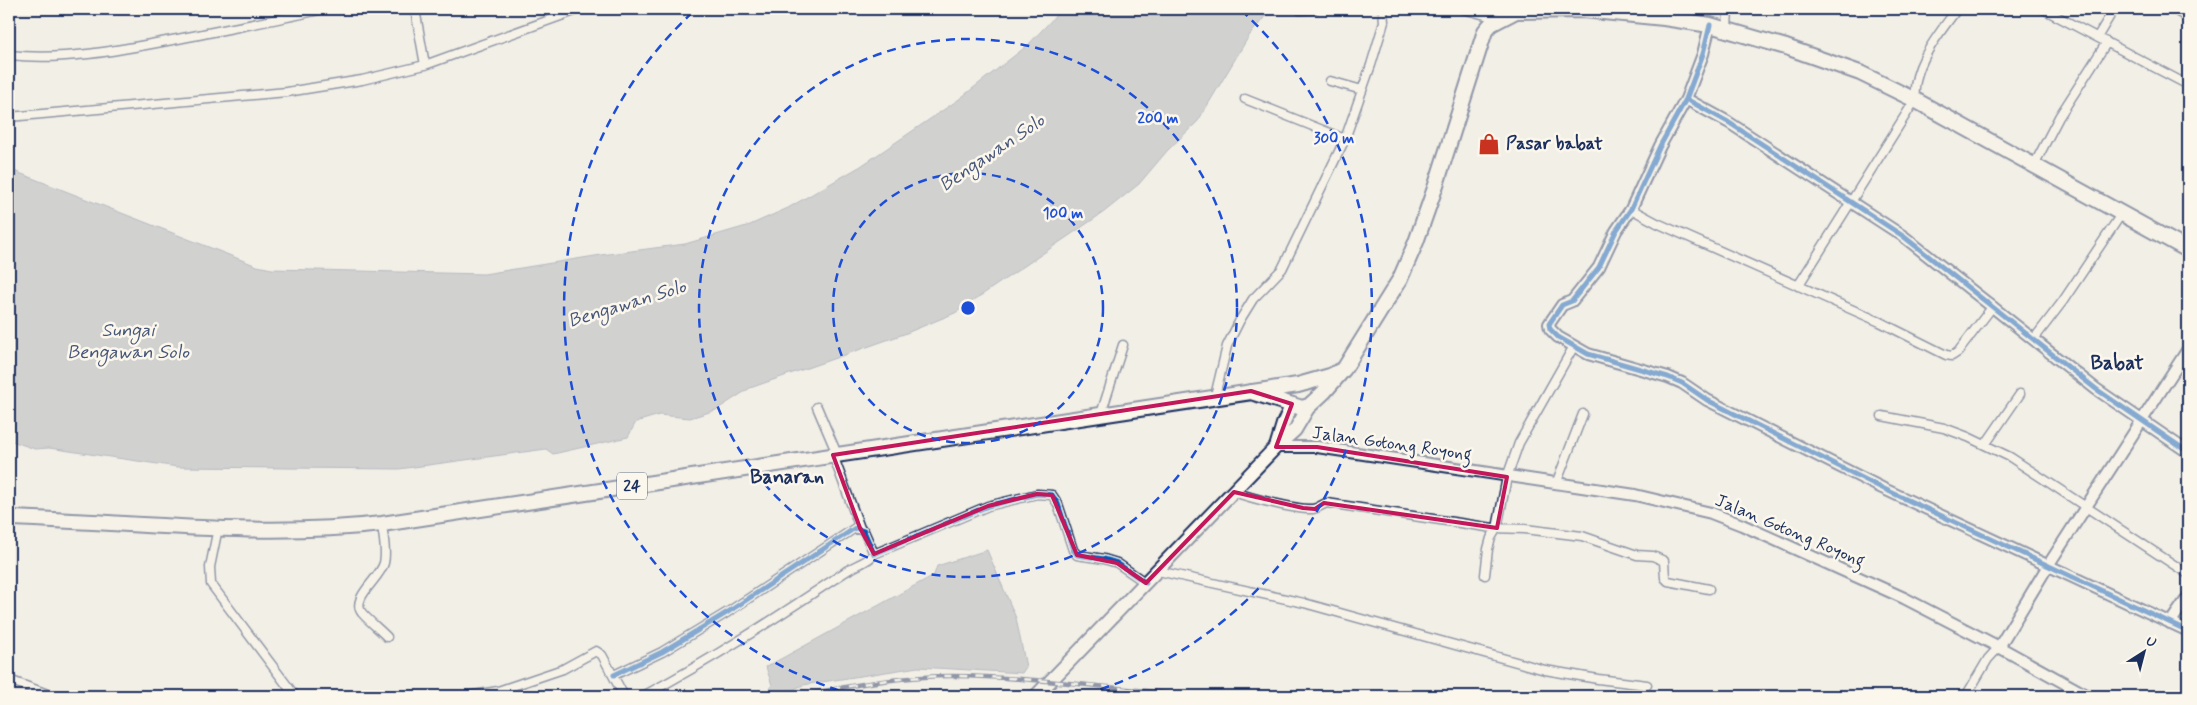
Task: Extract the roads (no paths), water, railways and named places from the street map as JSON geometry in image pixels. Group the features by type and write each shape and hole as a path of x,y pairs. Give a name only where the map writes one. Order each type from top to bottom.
{"highway":[{"path":"1311,404 1333,384 1344,369 1400,279 1416,242 1449,144 1480,42 1485,31 1500,19 1516,11 1551,9 1620,13 1710,26 1786,47 1860,73 1915,100 2188,250"},
{"name":"24","path":"9,518 218,528 330,528 382,524 1215,396 1298,385 1330,376 1344,369"},
{"path":"1292,404 1290,393 1298,385 1305,385 1311,389 1313,396 1311,404"},
{"name":"24","path":"1250,391 1278,402 1302,408 1311,404"}],"main road":[{"path":"1276,447 1292,404"},
{"path":"1036,696 1276,447 1295,430 1311,404"}],"street":[{"path":"9,55 26,57 80,54 131,48 324,9"},
{"path":"415,9 425,65"},
{"path":"9,117 287,92 362,80 425,65 580,9"},
{"path":"1300,10 1314,9"},
{"path":"1215,396 1227,346 1240,320 1253,299 1282,269 1345,139 1384,22 1383,9"},
{"path":"1463,9 1500,19"},
{"path":"1727,30 1728,9"},
{"path":"1798,286 1915,100 1915,83 1922,66 1941,30 1957,9"},
{"path":"2043,9 2188,84"},
{"path":"2098,36 2114,9"},
{"path":"2173,9 2188,18"},
{"path":"1710,26 1703,54 1686,99 1670,126 1631,209 1616,231 1599,268 1572,301 1562,304 1549,324 1550,329 1558,337 1588,354 1668,377 1707,400 1882,488 2188,631"},
{"path":"2034,165 2060,117 2107,42"},
{"path":"1330,81 1362,90"},
{"path":"1245,99 1345,139"},
{"path":"1686,99 1728,122 1903,236 2096,389 2188,452"},
{"path":"1631,209 1657,223 1880,322 1946,355 1952,356 1958,352 1993,306"},
{"path":"2034,339 2063,301 2122,213"},
{"path":"1101,414 1123,345"},
{"path":"1485,576 1488,549 1491,538 1497,528 1507,477 1519,443 1574,346"},
{"path":"1966,696 1988,659 1999,647 2048,564 2188,349"},
{"path":"1985,445 2020,394"},
{"path":"817,407 860,528 866,535 874,554"},
{"path":"1556,484 1583,414"},
{"path":"1882,416 1944,428 1985,445 2010,458 2086,506 2188,574"},
{"name":"Jalan Gotong Royong","path":"1276,447 1318,447 1635,495 1698,509 1728,519 1904,598 2088,696"},
{"path":"1234,492 1247,497 1303,508 1315,509 1328,503 1497,528 1525,529 1582,536 1637,555 1652,556 1664,561 1665,578 1668,581 1709,590"},
{"path":"643,696 700,666 874,554 988,506 1037,494 1052,495 1058,504 1072,550 1077,555 1117,563 1146,583"},
{"path":"382,524 385,562 379,576 358,599 358,606 361,612 387,637"},
{"path":"218,528 210,567 211,584 295,696"},
{"path":"614,675 670,647 728,612 853,529 860,528"},
{"path":"1158,571 1304,603 1545,670 1647,685"},
{"path":"2170,623 2188,597"},
{"path":"468,696 498,691 563,669 596,651 602,655 624,696"},
{"path":"9,680 53,696"}],"water":[{"path":"1062,9 1271,9 1249,36 1198,121 1167,151 1139,184 1104,212 955,313 904,334 750,388 716,410 690,418 659,415 636,422 628,437 553,454 546,449 399,469 178,467 49,448 35,449 9,440 9,169 257,266 272,269 484,274 601,255 685,244 750,225 788,208 861,166 958,100 1028,45"},
{"path":"987,550 1016,618 1026,667 1022,673 918,667 803,685 779,696 764,696 772,685 766,667 934,575 937,566"}],"railway":[{"path":"801,696 876,682 933,676 1043,681 1194,696"}],"place":[{"name":"Pasar babat","path":"1489,144"}],"district":[{"name":"Babat","path":"2117,363"},
{"name":"Banaran","path":"787,477"}],"water label":[{"name":"Bengawan Solo","path":"992,153"},
{"name":"Bengawan Solo","path":"627,304"},
{"name":"Sungai Bengawan Solo","path":"128,341"}]}
